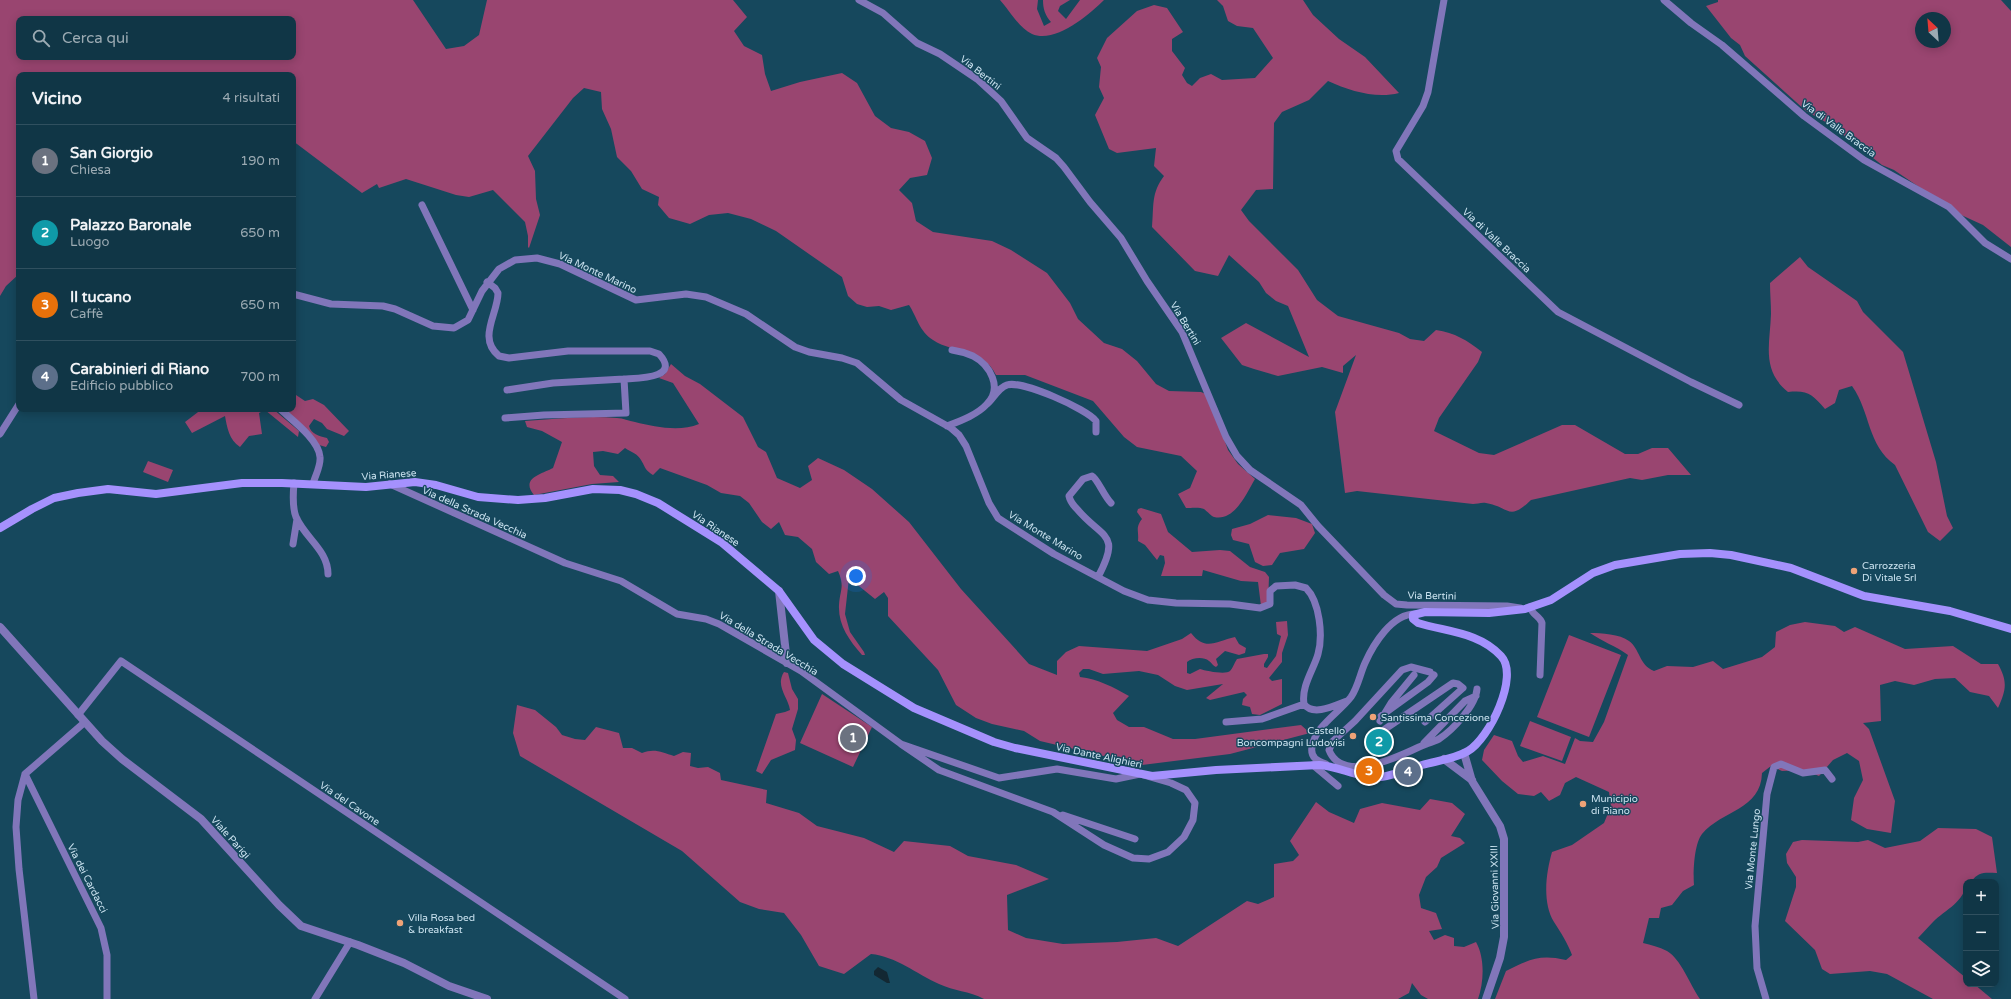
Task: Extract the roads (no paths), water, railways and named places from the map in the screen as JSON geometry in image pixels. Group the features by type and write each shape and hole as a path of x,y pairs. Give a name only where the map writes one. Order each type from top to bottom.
{"main road":[{"name":"Via Rianese","path":"0,528 44,502 78,493 112,489 156,494 236,484 294,483 368,487 422,482 478,497 508,500 545,498 593,489 610,489 629,492 658,503 704,530 779,591"},
{"path":"1464,753 1473,748 1480,740 1496,714 1508,680 1507,665 1501,655 1486,644 1461,632 1418,623 1412,618 1416,614 1433,612 1489,613 1527,608 1555,598 1594,573 1610,567 1680,554 1710,553 1731,555 1791,568 1864,596 1950,611 2011,629"},
{"name":"Via Dante Alighieri","path":"779,591 812,637 824,650 843,664 920,711 1002,745 1140,774 1166,776 1216,770 1313,765 1349,768 1381,777 1464,753"}],"street":[{"name":"Via Bertini","path":"859,0 883,14 913,40 940,54 977,79 1001,100 1027,138 1056,158 1064,167 1090,202 1121,238 1147,282 1185,337 1226,437 1240,460 1250,470 1303,508 1318,526 1384,595 1396,604 1407,605 1507,606 1527,608"},
{"name":"Via di Valle Braccia","path":"1444,0 1428,92 1423,106 1396,151 1398,160 1558,312 1690,382 1739,405"},
{"name":"Via di Valle Braccia","path":"1664,0 1722,45 1803,115 1864,160 1945,205 1985,243 2011,259"},
{"path":"422,205 474,310"},
{"name":"Via Monte Marino","path":"296,295 331,304 383,306 395,309 433,326 448,328 463,324 468,320 488,282 497,271 508,263 521,259 537,258 560,264 636,300 686,294 702,296 746,314 795,347 809,352 842,358 857,363 901,400 947,426 959,435 965,443 989,503 1000,520 1054,554 1127,593 1151,600 1180,603 1230,604 1260,608 1270,604 1270,591 1276,586 1294,584 1306,588 1315,605 1320,644 1305,690 1304,704"},
{"path":"488,282 498,293 489,333 491,346 497,356 506,358 572,351 650,351 657,353 663,359 664,368 658,375 650,377 564,382 507,390"},
{"path":"952,350 973,356 989,370 994,386 992,396 987,404"},
{"path":"505,418 553,414 626,413 624,379"},
{"path":"947,426 974,414 987,404 1006,385 1014,384 1048,394 1087,412 1096,421 1096,432"},
{"path":"0,434 16,409"},
{"path":"283,412 305,432 318,451 320,461 313,484"},
{"path":"1098,577 1108,557 1110,549 1109,542 1102,532 1078,510 1070,500 1070,496 1083,479 1092,476 1095,478 1101,491 1111,503"},
{"path":"294,483 293,503 297,519 325,557 328,574"},
{"name":"Via della Strada Vecchia","path":"390,484 569,565 621,581 677,614 716,622 787,663 901,744 999,778 1057,769 1116,779 1140,774"},
{"path":"293,544 297,519"},
{"path":"779,591 787,663"},
{"path":"1527,608 1540,619 1542,623 1540,675"},
{"path":"1330,766 1314,758 1312,744 1321,729 1348,701 1356,687 1368,656 1379,638 1399,619 1409,614 1416,614"},
{"name":"Viale Parigi","path":"0,627 78,715 117,754 201,819 272,899 297,923 308,930 350,942 401,962 449,986 487,999"},
{"name":"Via del Cavone","path":"78,715 121,661 625,999"},
{"path":"1414,675 1380,718 1432,673 1411,667 1404,670 1355,721 1333,741 1329,749 1330,753 1339,763 1349,768 1385,761 1443,736 1465,713 1477,692"},
{"path":"1385,729 1456,682 1463,688 1425,722"},
{"path":"1226,722 1259,720 1304,704 1316,710 1348,701"},
{"path":"34,999 16,837 17,806 25,774 85,722"},
{"path":"901,744 939,770 1053,812 1135,839"},
{"name":"Via Giovanni XXIII","path":"1464,753 1472,781 1500,826 1504,839 1505,931 1500,958 1486,999"},
{"name":"Via Giovanni XXIII","path":"1444,759 1472,781"},
{"name":"Via Monte Lungo","path":"1766,999 1756,960 1755,926 1767,794 1774,767 1781,764 1805,773 1825,770 1832,780"},
{"path":"1313,765 1338,786"},
{"name":"Via dei Cardacci","path":"25,774 101,928 107,955 108,999"},
{"path":"1053,812 1104,845 1127,856 1144,859 1162,855 1171,850 1188,832 1194,818 1194,801 1189,793 1182,787 1140,774"},
{"path":"315,999 350,942"}],"water":[{"path":"878,967 887,972 890,983 887,983 874,975 874,971"}],"place":[{"name":"Carrozzeria Di Vitale Srl","path":"1854,571"},
{"name":"Santissima Concezione","path":"1373,717"},
{"name":"Castello Boncompagni Ludovisi","path":"1353,736"},
{"name":"San Giorgio","path":"853,738"},
{"name":"Palazzo Baronale","path":"1379,742"},
{"name":"Il tucano","path":"1369,771"},
{"name":"Carabinieri di Riano","path":"1408,772"},
{"name":"Municipio di Riano","path":"1583,804"},
{"name":"Villa Rosa bed & breakfast","path":"400,923"}]}
